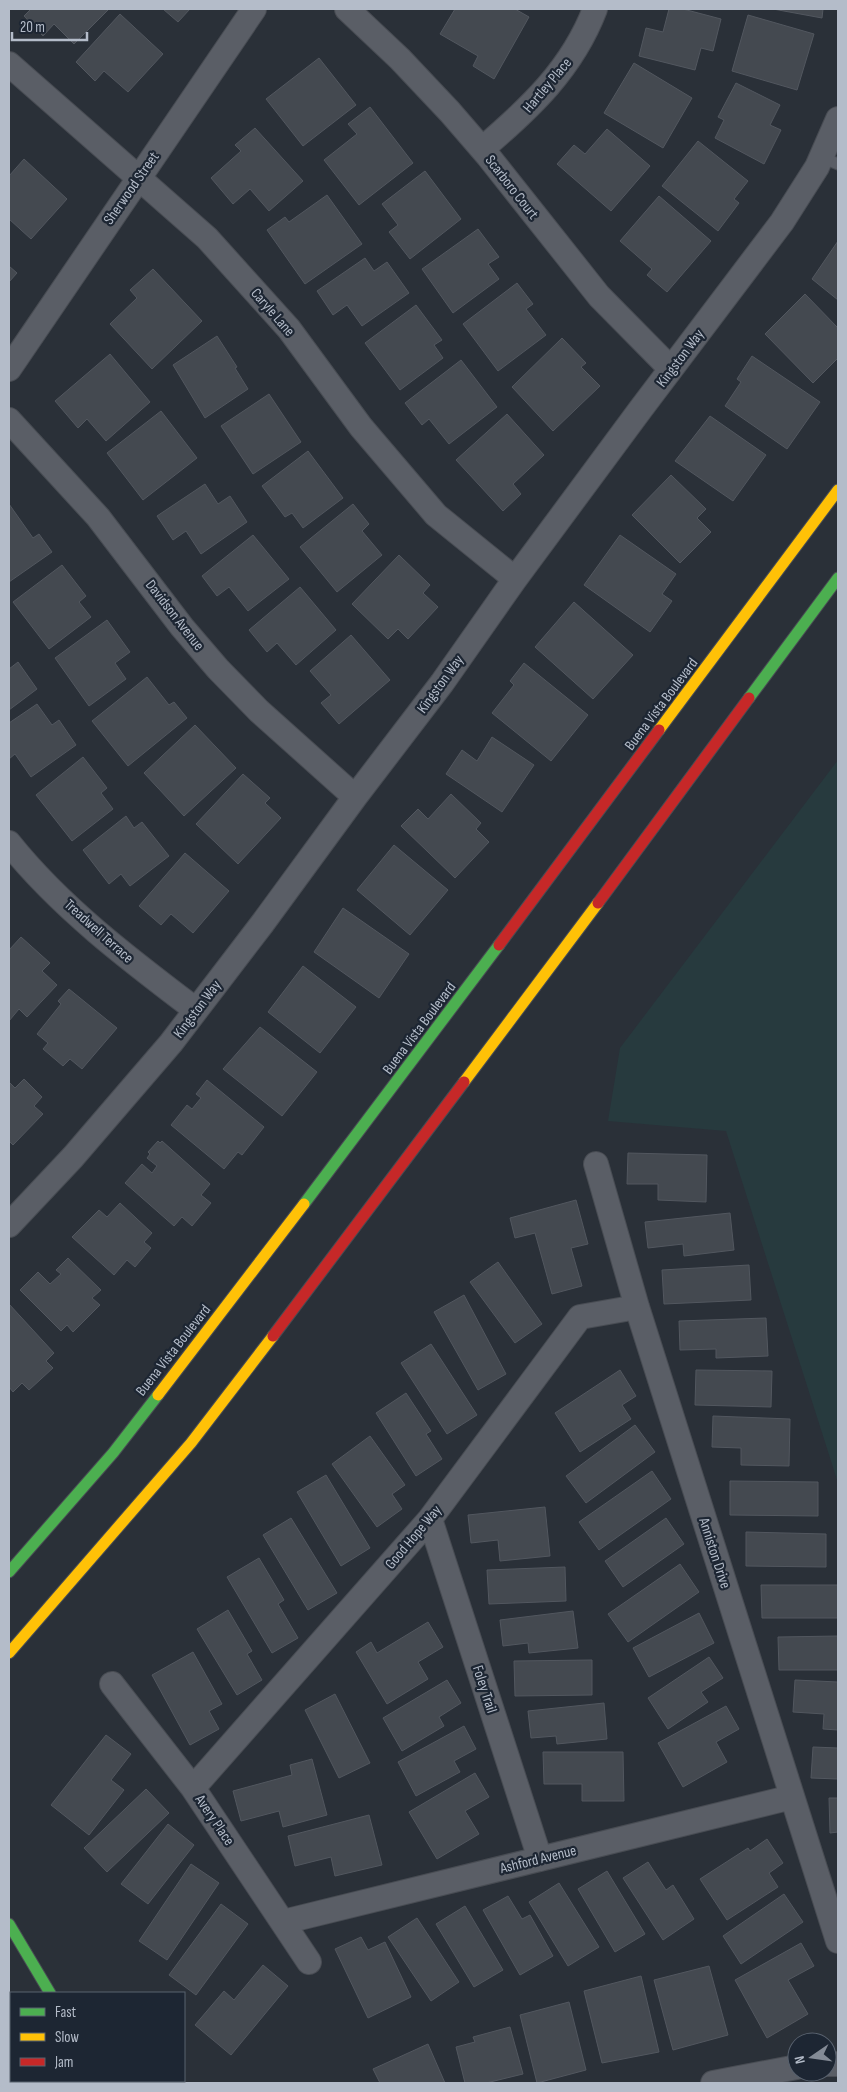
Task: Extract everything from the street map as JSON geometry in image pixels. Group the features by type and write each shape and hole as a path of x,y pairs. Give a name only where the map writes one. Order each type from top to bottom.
{"main road":[{"name":"Buena Vista Boulevard","path":"9,1572 113,1453 357,1136 838,490"},
{"path":"9,1653 191,1443 401,1168 838,578"},
{"path":"9,1924 49,1992"}],"street":[{"name":"Sherwood Street","path":"9,369 254,9"},
{"name":"Scarboro Court","path":"348,9 400,59 482,149 599,296 672,369"},
{"name":"Hartley Place","path":"482,149 527,110 554,81 574,53 595,9"},
{"name":"Caryle Lane","path":"9,64 207,238 253,288 316,364 361,427 436,515 516,578"},
{"name":"Kingston Way","path":"9,1225 73,1157 196,1010 442,683 516,578 782,222 830,161 838,119"},
{"name":"Davidson Avenue","path":"9,420 98,516 182,626 218,669 259,711 355,797"},
{"name":"Treadwell Terrace","path":"9,843 94,929 132,962 196,1010"},
{"name":"Anniston Drive","path":"596,1164 637,1307 838,1941"},
{"name":"Good Hope Way","path":"193,1788 430,1519 580,1317 637,1307"},
{"name":"Foley Trail","path":"430,1519 540,1859"},
{"name":"Avery Place","path":"112,1684 193,1788 309,1962"},
{"name":"Ashford Avenue","path":"283,1922 792,1797"},
{"path":"713,2083 787,2069"}],"green space":[{"path":"838,760 838,1483 726,1131 608,1121 620,1048"}],"building":[{"path":"31,9 109,9 74,44 54,24 43,36 24,16"},
{"path":"163,9 190,9 178,22"},
{"path":"455,9 515,9 529,17 494,79 473,66 478,56 440,34"},
{"path":"669,9 683,9 721,19 713,51 701,48 695,70 639,56 646,28 663,32"},
{"path":"773,9 823,9 822,18"},
{"path":"120,14 163,54 128,92 104,71 95,81 76,62"},
{"path":"748,15 814,34 797,90 732,71"},
{"path":"319,58 356,105 303,146 266,99"},
{"path":"634,63 692,98 663,148 604,113"},
{"path":"736,83 780,105 770,125 781,130 764,164 715,138 724,120 718,117"},
{"path":"370,107 413,163 359,205 324,160 357,134 348,124"},
{"path":"255,128 303,181 269,211 250,189 233,204 211,178 241,151 235,145"},
{"path":"607,129 650,166 611,211 557,164 574,145 585,154"},
{"path":"698,141 748,181 734,199 739,203 718,231 662,186"},
{"path":"24,159 67,199 31,239 9,219 9,176"},
{"path":"425,171 461,219 410,259 389,232 398,225 382,204"},
{"path":"327,195 362,244 305,284 267,230 285,217 289,222"},
{"path":"659,196 711,241 667,292 647,275 652,269 620,241"},
{"path":"478,229 499,257 488,264 499,279 453,313 422,269"},
{"path":"838,241 838,300 812,279"},
{"path":"365,258 374,271 387,262 409,293 362,326 347,305 333,315 317,291"},
{"path":"9,266 17,273 9,282"},
{"path":"153,269 202,321 152,369 110,324 137,298 130,290"},
{"path":"517,283 533,304 526,309 546,335 498,371 463,324"},
{"path":"805,294 838,328 838,358 813,383 765,334"},
{"path":"416,305 442,340 434,345 443,358 400,390 365,343"},
{"path":"217,336 237,367 235,368 248,389 205,418 173,365"},
{"path":"562,338 586,363 581,367 600,386 553,431 512,387"},
{"path":"110,354 150,402 106,441 87,419 78,428 55,401"},
{"path":"752,356 820,402 787,449 725,406 741,382 737,379"},
{"path":"461,360 497,407 449,444 429,419 422,425 405,403"},
{"path":"269,394 301,442 253,474 221,426"},
{"path":"161,411 197,458 143,500 107,453"},
{"path":"507,414 544,455 513,484 521,494 503,511 456,460"},
{"path":"710,416 766,455 733,501 675,461"},
{"path":"308,451 343,498 303,528 292,513 285,517 262,486"},
{"path":"671,475 706,509 697,518 711,532 680,563 632,515"},
{"path":"205,484 218,504 230,496 247,522 201,554 186,531 173,540 157,516"},
{"path":"9,504 33,538 39,534 52,552 9,582"},
{"path":"353,504 369,524 362,531 382,555 337,592 300,547"},
{"path":"253,535 289,579 248,611 229,587 217,596 202,576"},
{"path":"620,535 676,574 662,594 672,601 650,632 584,585"},
{"path":"399,555 430,585 423,593 438,607 408,639 398,629 388,639 352,604"},
{"path":"62,565 86,596 79,602 91,617 49,649 13,602"},
{"path":"300,587 336,630 296,665 277,643 267,652 249,630"},
{"path":"574,602 633,655 593,699 535,647"},
{"path":"107,620 130,652 115,663 126,679 89,706 55,658"},
{"path":"351,635 390,680 339,724 321,703 331,695 310,671"},
{"path":"18,662 37,689 9,710 9,669"},
{"path":"524,663 588,715 551,761 492,713 514,685 510,681"},
{"path":"147,677 169,705 174,702 187,718 128,766 92,721"},
{"path":"37,704 52,725 59,720 76,745 31,777 15,754 9,759 9,723"},
{"path":"195,725 236,768 184,816 144,773"},
{"path":"492,737 534,765 502,812 446,774 462,750 477,761"},
{"path":"83,757 107,788 101,793 113,809 72,841 36,795"},
{"path":"243,774 270,798 265,803 281,818 238,864 196,824"},
{"path":"451,794 481,823 476,829 489,842 455,878 401,826 418,809 428,819"},
{"path":"126,816 134,828 142,822 169,856 130,886 121,874 109,884 83,850"},
{"path":"394,845 448,890 410,935 357,890"},
{"path":"185,853 229,891 193,933 171,914 161,925 139,906"},
{"path":"343,908 409,954 379,998 314,952"},
{"path":"21,937 50,963 42,971 57,985 27,1017 19,1009 9,1021 9,950"},
{"path":"303,966 356,1007 320,1053 268,1012"},
{"path":"69,989 117,1028 82,1069 70,1059 63,1066 43,1049 48,1043 37,1034 61,1004 58,1001"},
{"path":"260,1027 317,1072 282,1116 223,1069"},
{"path":"24,1079 42,1097 34,1106 43,1114 13,1145 9,1141 9,1082 15,1088"},
{"path":"207,1080 264,1127 242,1155 238,1152 224,1169 171,1125 187,1105 192,1109 201,1098 196,1094"},
{"path":"158,1141 160,1143 162,1141 210,1184 201,1195 211,1203 192,1226 182,1217 174,1226 125,1183 142,1164 152,1173 157,1166 147,1158 150,1154 148,1152"},
{"path":"628,1153 707,1155 706,1202 658,1200 658,1184 627,1184"},
{"path":"576,1200 588,1244 571,1248 582,1286 552,1294 535,1233 515,1238 510,1218"},
{"path":"120,1203 152,1233 144,1242 151,1248 135,1267 127,1260 114,1275 72,1237 99,1210 107,1217"},
{"path":"730,1213 734,1250 684,1256 683,1244 648,1248 645,1222"},
{"path":"68,1258 101,1290 92,1298 100,1305 73,1332 67,1325 61,1331 20,1290 38,1272 50,1284 61,1274 56,1270"},
{"path":"498,1262 542,1324 515,1343 470,1282"},
{"path":"749,1265 751,1300 664,1304 662,1270"},
{"path":"464,1295 506,1374 478,1390 434,1312"},
{"path":"9,1304 54,1353 46,1361 53,1368 29,1390 22,1383 13,1392 9,1387"},
{"path":"766,1318 768,1356 716,1358 716,1349 680,1350 679,1321"},
{"path":"431,1344 477,1415 447,1434 401,1363"},
{"path":"620,1370 636,1396 622,1405 631,1419 580,1452 555,1413"},
{"path":"696,1370 772,1371 771,1407 695,1405"},
{"path":"406,1393 431,1431 426,1434 442,1459 416,1476 376,1413"},
{"path":"713,1416 790,1419 789,1466 741,1465 741,1448 712,1447"},
{"path":"635,1425 655,1452 586,1503 566,1476"},
{"path":"370,1436 405,1485 392,1494 402,1509 377,1527 332,1464"},
{"path":"652,1471 671,1499 599,1550 579,1522"},
{"path":"326,1475 370,1548 341,1566 297,1492"},
{"path":"730,1481 818,1482 818,1516 730,1515"},
{"path":"545,1507 550,1556 500,1561 498,1540 471,1543 468,1515"},
{"path":"291,1518 337,1593 308,1610 263,1535"},
{"path":"666,1518 684,1544 623,1587 605,1561"},
{"path":"746,1532 826,1534 826,1567 746,1566"},
{"path":"259,1558 284,1600 278,1604 298,1638 272,1653 227,1577"},
{"path":"680,1564 699,1592 628,1642 608,1614"},
{"path":"565,1567 566,1601 489,1604 487,1570"},
{"path":"761,1585 838,1585 838,1618 762,1618"},
{"path":"228,1610 252,1651 247,1654 262,1680 237,1695 197,1629"},
{"path":"573,1611 578,1648 529,1653 528,1643 503,1646 500,1620"},
{"path":"699,1613 714,1643 649,1677 633,1648"},
{"path":"428,1622 443,1647 418,1662 428,1679 387,1704 356,1652 371,1642 377,1653"},
{"path":"838,1636 838,1670 779,1670 778,1637"},
{"path":"193,1652 222,1704 209,1711 219,1729 190,1745 152,1675"},
{"path":"709,1657 723,1678 701,1692 708,1702 668,1729 648,1698"},
{"path":"592,1660 592,1695 515,1696 514,1661"},
{"path":"447,1680 461,1703 439,1717 444,1726 402,1751 383,1718"},
{"path":"795,1680 838,1682 838,1730 823,1729 824,1714 793,1712"},
{"path":"335,1694 370,1763 339,1778 305,1710"},
{"path":"604,1703 607,1739 557,1744 556,1736 531,1738 528,1711"},
{"path":"726,1706 739,1729 716,1742 727,1762 683,1787 658,1743"},
{"path":"464,1726 476,1749 454,1761 460,1772 416,1796 398,1762"},
{"path":"106,1735 131,1754 111,1780 124,1790 89,1835 51,1805"},
{"path":"813,1747 838,1748 838,1779 811,1778"},
{"path":"543,1752 623,1752 624,1801 582,1801 582,1784 544,1784"},
{"path":"312,1759 327,1815 283,1827 279,1811 241,1821 233,1791 292,1775 290,1765"},
{"path":"475,1773 489,1797 465,1811 479,1834 437,1859 409,1812"},
{"path":"146,1789 169,1813 107,1872 84,1848"},
{"path":"829,1798 838,1798 838,1832 830,1833"},
{"path":"369,1815 382,1865 335,1876 331,1857 295,1866 288,1836"},
{"path":"168,1824 194,1845 148,1904 121,1884"},
{"path":"767,1839 783,1863 769,1873 778,1887 727,1920 700,1879 748,1848 750,1851"},
{"path":"648,1862 666,1890 673,1885 694,1919 663,1940 623,1878"},
{"path":"191,1864 219,1883 167,1960 139,1941"},
{"path":"607,1871 645,1934 615,1952 578,1889"},
{"path":"559,1883 599,1947 568,1966 529,1902"},
{"path":"784,1894 803,1922 741,1964 723,1936"},
{"path":"508,1896 522,1919 530,1915 553,1956 520,1975 483,1910"},
{"path":"221,1904 248,1924 196,1995 169,1975"},
{"path":"465,1906 503,1970 474,1987 436,1924"},
{"path":"417,1918 459,1982 431,2001 388,1937"},
{"path":"361,1937 368,1950 385,1942 411,1997 368,2018 335,1949"},
{"path":"801,1943 814,1966 788,1980 808,2014 767,2038 735,1980"},
{"path":"263,1965 288,1986 231,2055 195,2025 224,1991 234,2000"},
{"path":"709,1966 728,2035 673,2050 654,1980"},
{"path":"641,1976 659,2052 602,2063 584,1991"},
{"path":"569,2002 586,2070 537,2083 520,2015"},
{"path":"510,2027 523,2074 486,2083 465,2083 456,2047 475,2042 473,2037"},
{"path":"428,2044 445,2083 380,2083 373,2069"}],"traffic: fast":[{"path":"749,698 838,578"},
{"path":"304,1204 499,945"},
{"path":"9,1572 113,1453 158,1395"},
{"path":"9,1924 49,1992"}],"traffic: slow":[{"path":"659,730 838,490"},
{"path":"464,1082 598,903"},
{"path":"158,1395 304,1204"},
{"path":"9,1653 191,1443 273,1336"}],"traffic: jam":[{"path":"598,903 749,698"},
{"path":"499,945 659,730"},
{"path":"273,1336 464,1082"}]}
